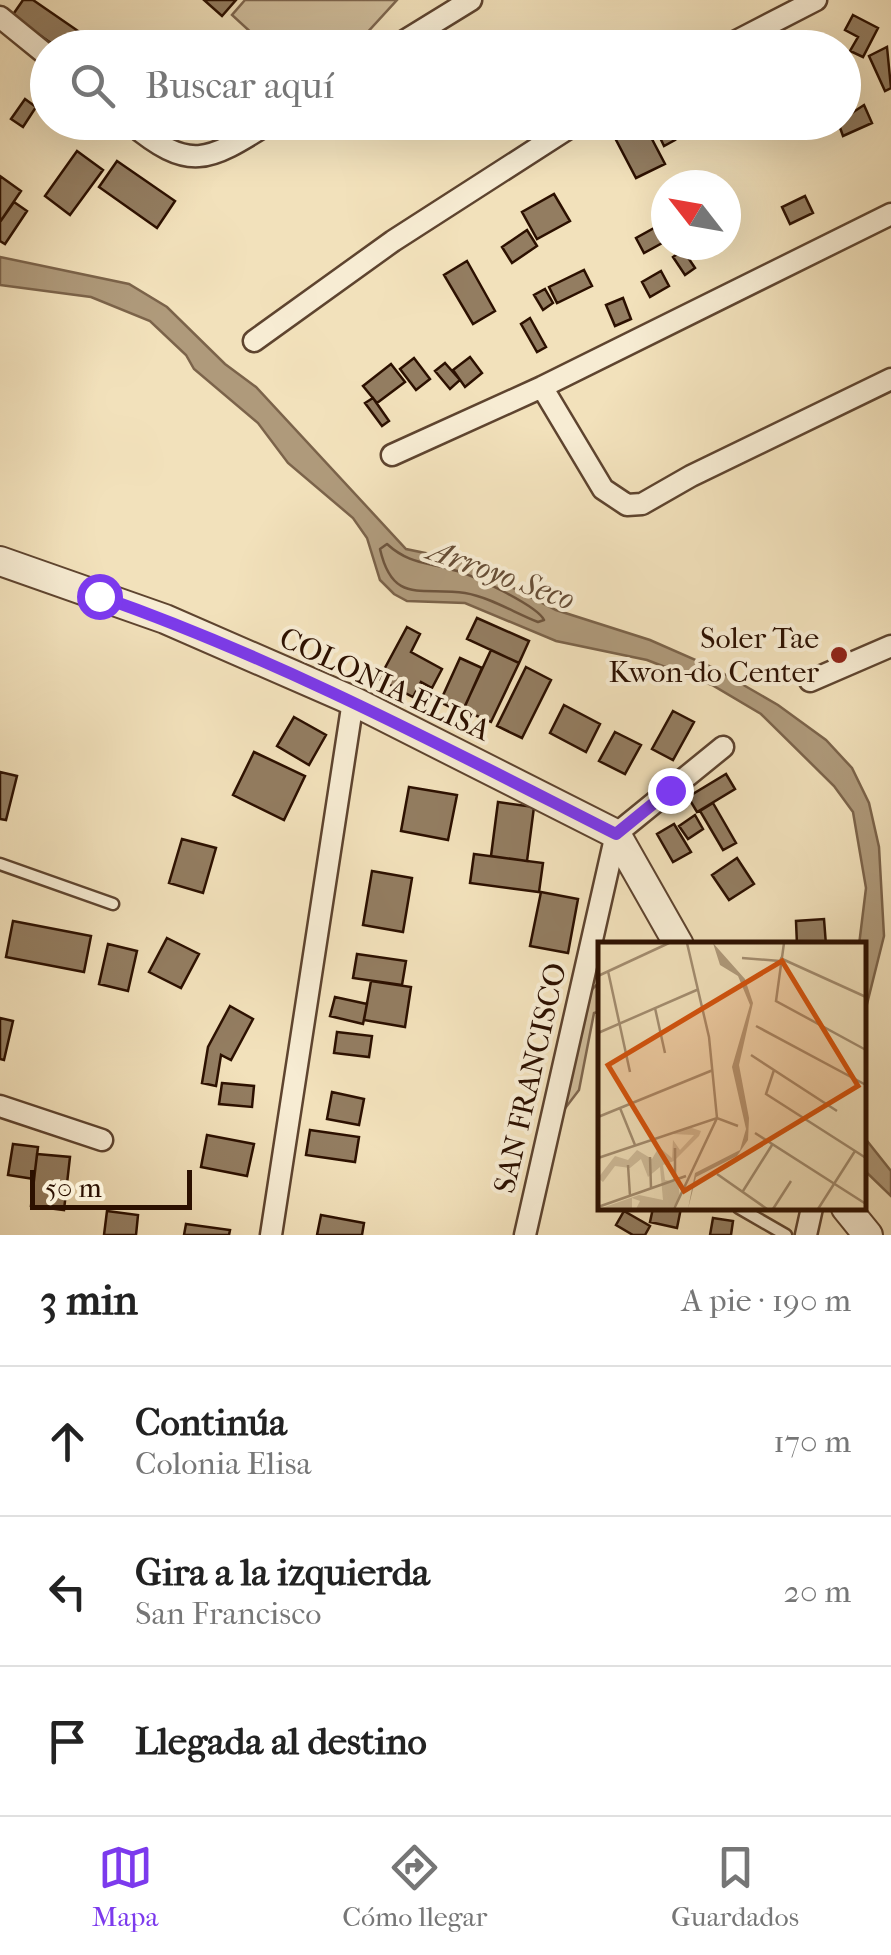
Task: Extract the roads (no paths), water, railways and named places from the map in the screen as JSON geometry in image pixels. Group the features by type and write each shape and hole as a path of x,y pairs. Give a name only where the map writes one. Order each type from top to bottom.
{"street":[{"path":"422,30 471,0"},
{"path":"755,30 802,3"},
{"path":"0,17 30,41"},
{"path":"150,140 187,160 217,155 241,140"},
{"path":"254,341 393,240 550,140"},
{"path":"392,455 542,387 891,214"},
{"path":"542,387 603,489 627,505 642,504 690,476 891,379"},
{"name":"COLONIA ELISA","path":"0,561 165,619 353,701 616,834"},
{"path":"810,681 891,646"},
{"path":"270,1235 353,701"},
{"path":"677,942 616,834 723,748"},
{"name":"SAN FRANCISCO","path":"525,1235 616,834"},
{"path":"0,1106 102,1140"},
{"path":"806,1235 812,1210"},
{"path":"848,1210 868,1235"}],"lane":[{"path":"0,864 113,904"},
{"path":"743,1210 786,1235"}],"water":[{"path":"0,257 129,284 167,307 225,364 256,387 406,549 459,560 556,610 650,640 714,668 778,705 826,740 852,768 869,803 879,847 884,936 866,1008 866,942 859,942 866,888 853,812 834,786 761,714 712,685 647,660 556,641 465,603 407,601 394,594 380,580 367,538 353,518 288,463 258,423 194,369 186,355 150,321 91,297 0,285"},
{"path":"866,1140 891,1171 891,1196 866,1172"}],"place":[{"name":"Soler Tae Kwon-do Center","path":"839,655"}],"water label":[{"name":"Arroyo Seco","path":"502,574"}]}
